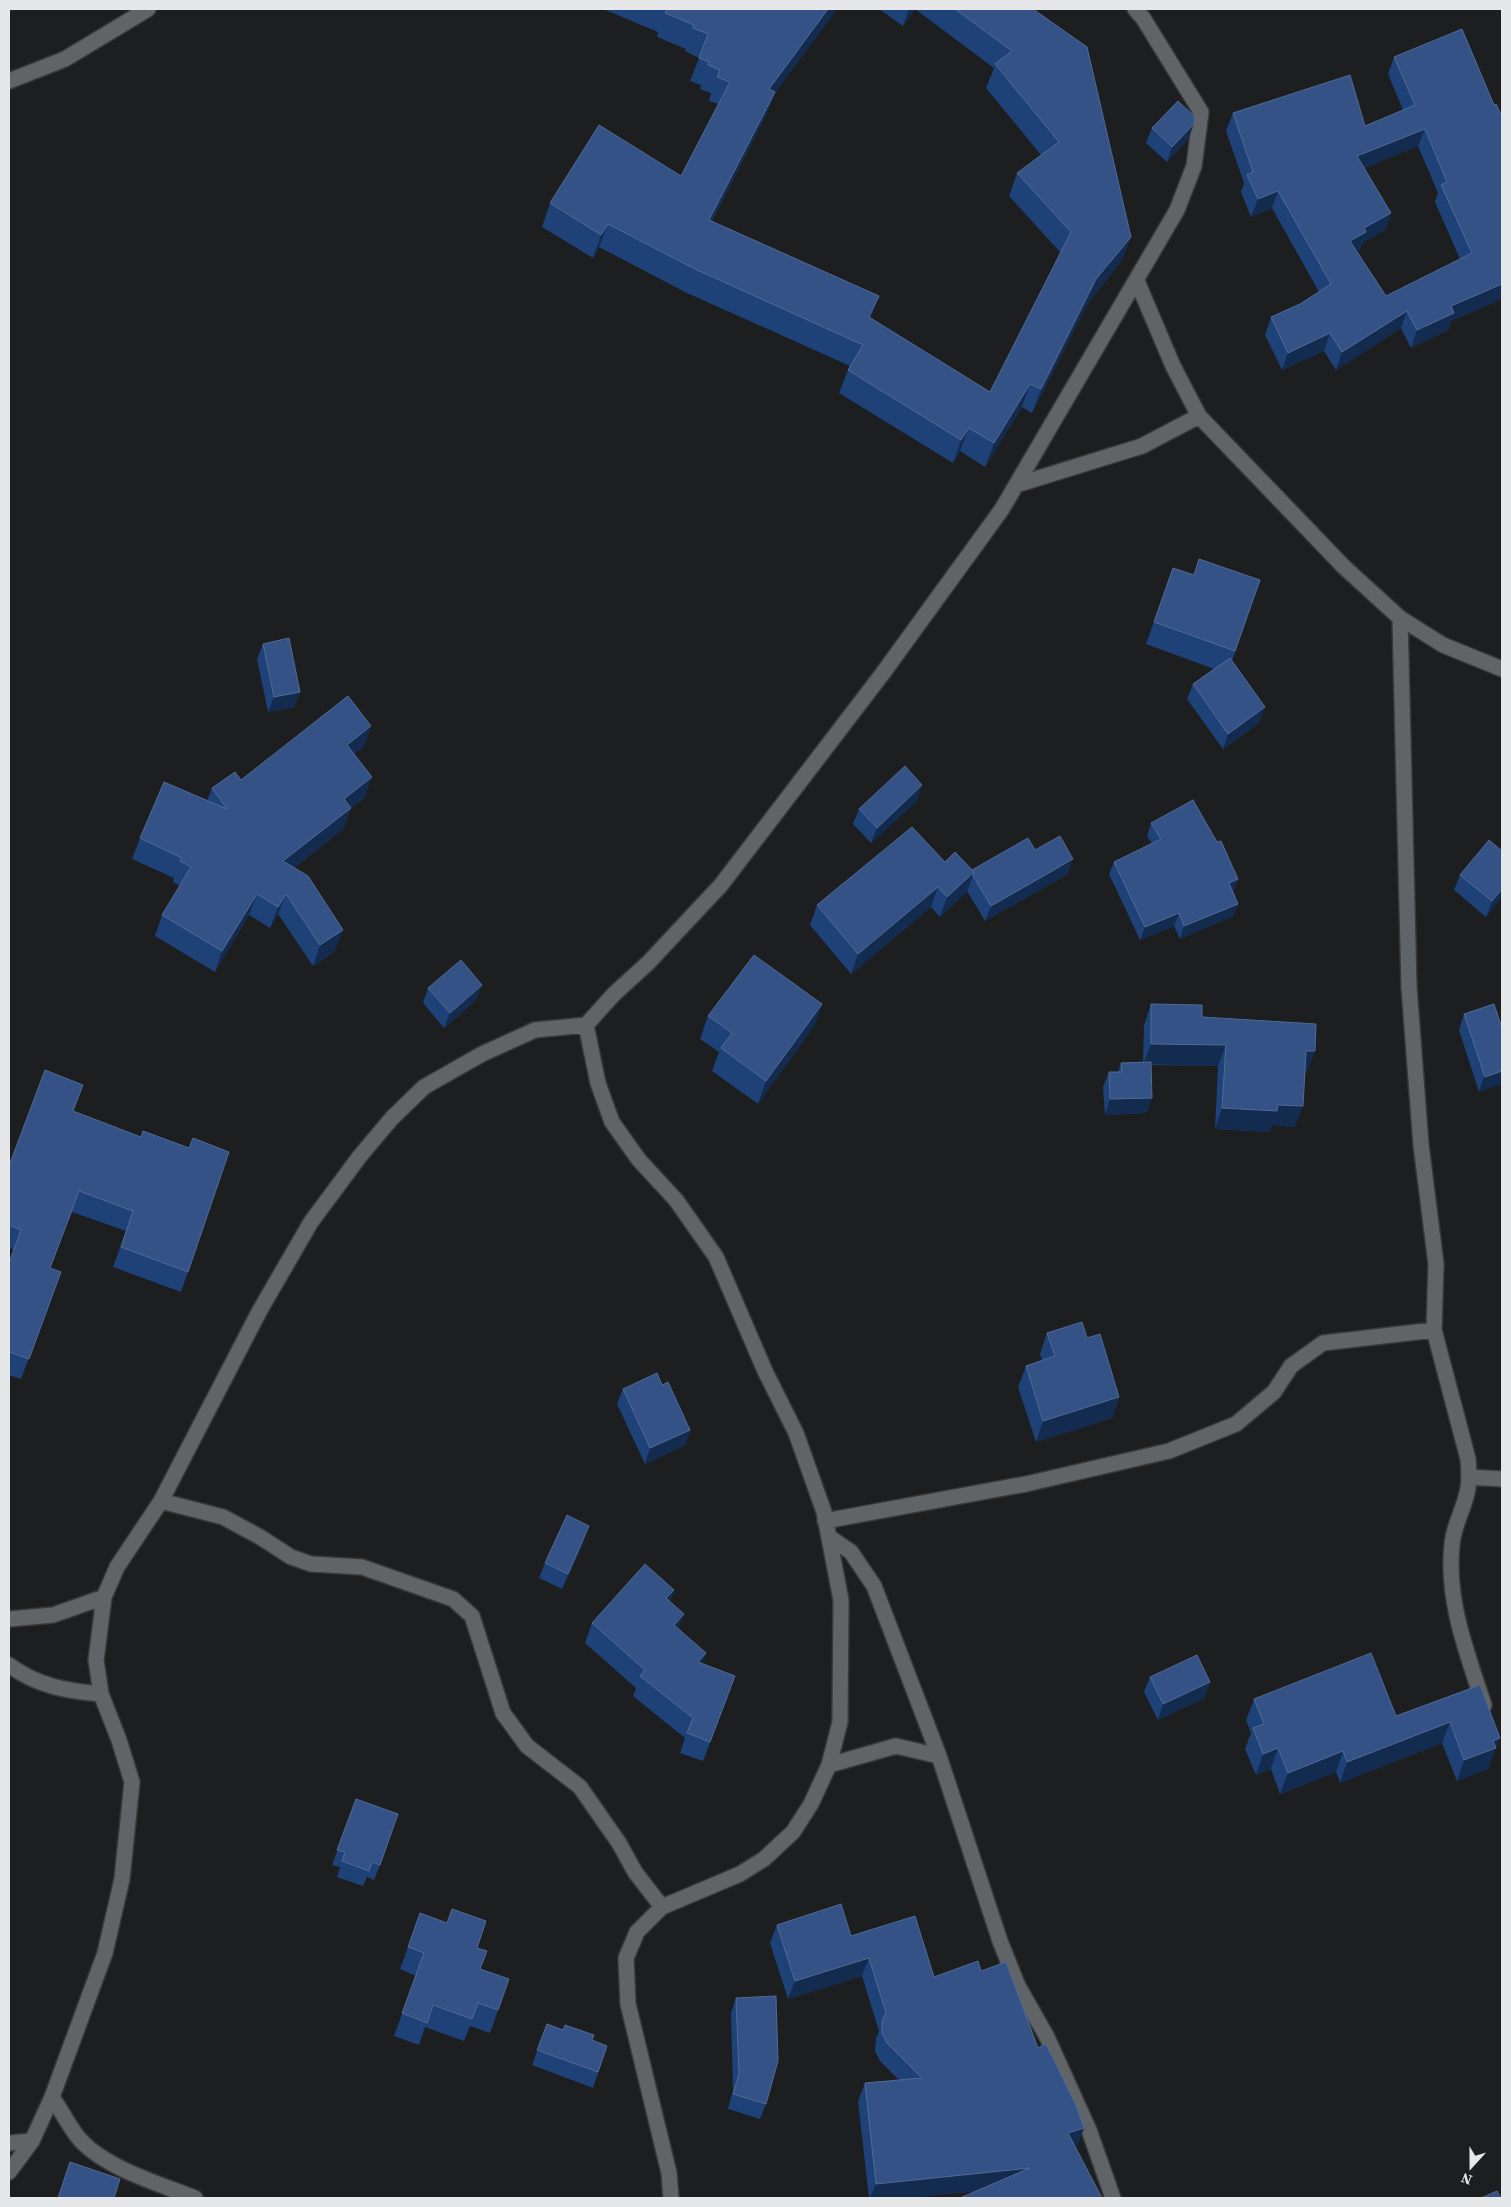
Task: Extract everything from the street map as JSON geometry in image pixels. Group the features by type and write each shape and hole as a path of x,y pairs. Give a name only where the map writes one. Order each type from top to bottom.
{"street":[{"path":"9,81 65,59 148,9"},
{"path":"9,2172 32,2141 52,2097 105,1953 122,1879 132,1782 102,1694 96,1660 104,1597 117,1567 161,1500 260,1310 311,1222 360,1156 392,1118 424,1086 482,1054 535,1030 586,1025 614,994 648,963 722,885 883,673 1002,509 1178,210 1194,166 1201,112 1143,18 1135,9"},
{"path":"1136,280 1173,366 1199,416 1344,566 1400,618 1443,645 1502,669"},
{"path":"1016,485 1142,446 1199,416"},
{"path":"1400,618 1409,986 1421,1145 1436,1264 1434,1330 1468,1459 1469,1477 1468,1493 1452,1541 1450,1566 1458,1623 1487,1715"},
{"path":"586,1025 598,1083 612,1122 639,1160 676,1200 716,1257 765,1371 796,1433 825,1521 841,1600 840,1722 829,1765 811,1804 793,1832 764,1859 740,1874 662,1907 637,1932 626,1958 628,2004 669,2173 671,2198"},
{"path":"825,1521 1026,1484 1169,1451 1236,1424 1274,1392 1291,1366 1323,1344 1434,1330"},
{"path":"1469,1477 1502,1480"},
{"path":"161,1500 223,1517 260,1537 290,1557 311,1564 330,1563 362,1567 453,1599 472,1616 503,1713 527,1746 580,1788 618,1843 635,1872 662,1907"},
{"path":"829,1537 851,1552 874,1586 939,1756 1004,1950 1018,1986 1047,2038 1088,2130 1113,2198"},
{"path":"9,1619 53,1614 104,1597"},
{"path":"9,1665 26,1678 65,1691 102,1694"},
{"path":"829,1765 896,1746 939,1756"},
{"path":"52,2097 78,2137 98,2154 125,2169 195,2198"},
{"path":"9,2143 32,2141"}],"building":[{"path":"667,9 828,9 769,89 775,92 709,220 879,296 869,317 990,392 1071,232 1017,173 1059,142 995,64 1012,51 955,9 1033,9 1087,47 1131,237 1096,279 1041,389 1030,384 994,443 969,428 961,440 848,370 863,345 695,269 608,224 601,235 550,203 599,125 681,176 730,82 717,77 720,70 708,65 709,62 699,58 708,34 693,28 694,25 665,13"},
{"path":"1462,29 1494,105 1496,104 1502,117 1502,284 1451,306 1454,313 1417,330 1407,311 1342,352 1330,333 1288,353 1271,317 1300,304 1331,284 1278,191 1258,199 1247,175 1253,172 1233,113 1350,75 1365,126 1415,105 1394,57","holes":["1425,129 1447,182 1441,185 1472,253 1386,296 1350,241 1366,232 1364,228 1391,213 1357,156"]},
{"path":"1178,101 1195,117 1194,124 1172,147 1152,128"},
{"path":"1199,559 1260,580 1235,651 1154,622 1173,568 1194,575"},
{"path":"289,638 300,692 274,697 263,644"},
{"path":"1230,658 1265,707 1228,734 1193,684"},
{"path":"348,696 371,726 347,745 372,777 344,799 351,808 283,861 308,876 343,930 320,945 286,894 278,907 257,894 222,951 162,915 191,867 180,861 182,858 140,838 164,782 227,809 212,788 235,772 241,780"},
{"path":"905,766 922,785 877,828 859,809"},
{"path":"1193,800 1217,842 1221,841 1238,879 1229,883 1238,904 1184,926 1179,913 1145,927 1114,862 1161,839 1151,823"},
{"path":"912,827 945,862 955,852 974,872 947,897 938,887 858,954 817,905"},
{"path":"1060,836 1073,859 991,906 973,876 974,872 972,870 1028,838 1035,850"},
{"path":"1489,840 1502,851 1502,889 1492,901 1460,875"},
{"path":"754,955 822,1004 766,1081 721,1048 732,1033 708,1016"},
{"path":"461,960 482,985 450,1013 428,988"},
{"path":"1151,1004 1202,1005 1202,1017 1316,1024 1315,1051 1306,1051 1303,1106 1278,1105 1277,1111 1222,1108 1226,1045 1151,1044"},
{"path":"1494,1004 1502,1028 1502,1071 1485,1077 1464,1014"},
{"path":"1151,1062 1152,1098 1110,1099 1109,1072 1122,1072 1121,1063"},
{"path":"45,1070 83,1085 73,1111 141,1137 143,1131 189,1148 193,1138 229,1152 188,1272 121,1247 133,1211 79,1191 50,1268 61,1272 29,1359 9,1352 9,1263 21,1230 9,1225 9,1166"},
{"path":"1082,1322 1087,1338 1100,1334 1119,1397 1043,1421 1026,1366 1055,1356 1047,1333"},
{"path":"657,1373 662,1385 668,1382 690,1430 650,1448 623,1389"},
{"path":"567,1515 589,1526 568,1574 545,1563"},
{"path":"645,1564 674,1590 666,1598 684,1614 674,1625 706,1653 698,1662 735,1676 710,1742 687,1733 693,1718 640,1676 645,1670 592,1623"},
{"path":"1371,1653 1396,1716 1480,1685 1500,1738 1493,1741 1496,1748 1464,1760 1450,1722 1347,1762 1343,1751 1288,1773 1278,1748 1263,1754 1253,1728 1264,1724 1254,1699"},
{"path":"1197,1655 1210,1682 1163,1704 1150,1677"},
{"path":"356,1799 398,1814 380,1865 372,1862 369,1871 342,1861 345,1852 337,1850"},
{"path":"841,1904 851,1936 915,1916 934,1977 978,1961 981,1971 1006,1962 1038,2048 1046,2044 1076,2105 1084,2128 1068,2133 1102,2198 960,2198 1030,2168 876,2184 865,2083 922,2078 887,2043 882,2033 882,2021 886,2013 869,1958 795,1981 777,1925"},
{"path":"452,1909 486,1921 477,1948 487,1951 480,1969 509,1979 498,2010 478,2003 472,2019 433,2005 427,2023 402,2013 424,1953 408,1947 420,1913 447,1923"},
{"path":"776,1996 778,2061 766,2104 733,2094 739,2074 736,1998"},
{"path":"547,2024 563,2030 565,2025 594,2035 592,2040 607,2046 598,2072 537,2050"},
{"path":"70,2162 120,2179 114,2198 58,2198"},
{"path":"1497,2191 1501,2198 1481,2198"}]}
